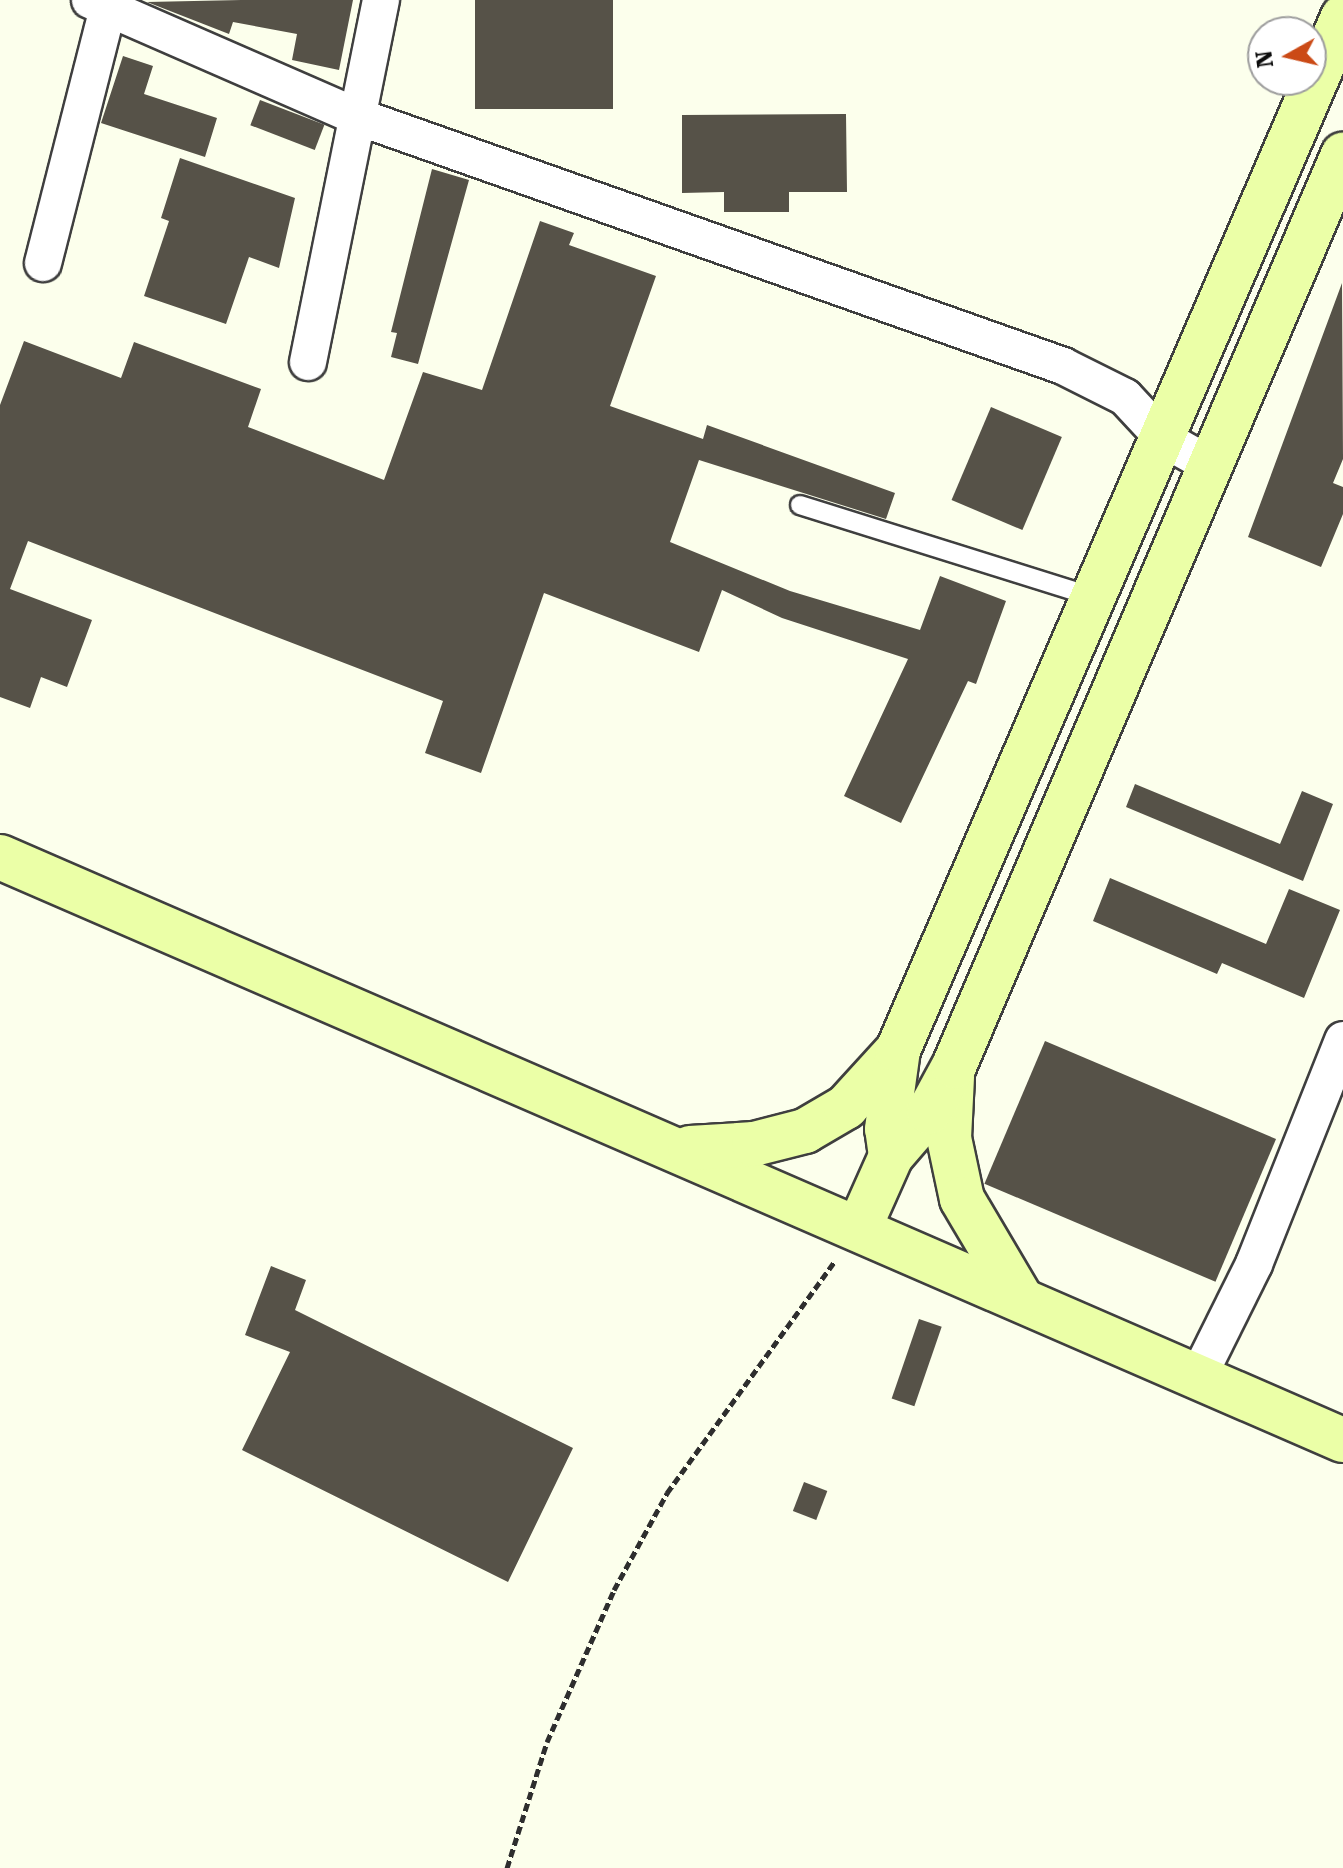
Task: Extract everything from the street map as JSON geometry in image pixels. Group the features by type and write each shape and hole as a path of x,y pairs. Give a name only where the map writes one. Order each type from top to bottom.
{"main road":[{"path":"891,1156 887,1129 898,1050 1164,439 1343,17"},
{"path":"859,1228 891,1156 929,1112 954,1066 1343,155"},
{"path":"0,857 680,1148 1020,1297 1197,1379 1343,1440"},
{"path":"955,919 1007,941"},
{"path":"680,1148 754,1144 805,1131 846,1107 898,1050"},
{"path":"954,1066 949,1138 962,1199 1020,1297"}],"street":[{"path":"308,362 381,0"},
{"path":"43,263 103,4 356,116 1063,366 1125,397 1164,439 1212,466"},
{"path":"1197,1379 1254,1264 1343,1040"}],"lane":[{"path":"800,505 1095,597"}],"path":[{"path":"507,1868 569,1687 667,1493 859,1228"}],"building":[{"path":"353,0 339,70 292,60 297,34 233,22 229,34 147,2"},
{"path":"475,0 613,0 613,109 475,109"},
{"path":"123,56 153,66 144,94 217,118 205,157 101,123"},
{"path":"260,100 324,125 315,150 250,125"},
{"path":"846,114 847,192 789,192 789,212 724,212 724,192 682,193 682,115"},
{"path":"180,158 295,198 279,268 249,257 226,324 144,296 169,221 161,218"},
{"path":"432,169 469,180 418,364 391,357 397,333 391,332"},
{"path":"540,221 574,233 569,245 656,276 610,406 703,439 707,425 895,493 886,519 699,460 670,542 790,591 920,630 940,576 1006,601 976,684 968,681 901,823 844,796 908,659 782,618 722,590 699,652 544,593 481,773 425,753 443,701 28,541 10,589 92,620 67,687 41,677 30,708 0,697 0,405 24,341 121,378 134,342 261,389 248,427 384,480 423,372 482,390"},
{"path":"1342,283 1343,459 1333,483 1343,487 1343,514 1321,567 1248,537"},
{"path":"991,407 1062,437 1022,530 952,500"},
{"path":"1135,784 1280,844 1302,791 1333,804 1303,881 1126,807"},
{"path":"1110,878 1266,944 1289,889 1340,910 1304,998 1222,963 1217,974 1093,921"},
{"path":"1045,1041 1276,1139 1215,1282 984,1184"},
{"path":"271,1266 306,1280 295,1310 573,1448 508,1582 242,1450 290,1352 245,1335"},
{"path":"919,1319 942,1327 914,1406 892,1398"},
{"path":"804,1482 827,1491 816,1520 793,1511"}]}
